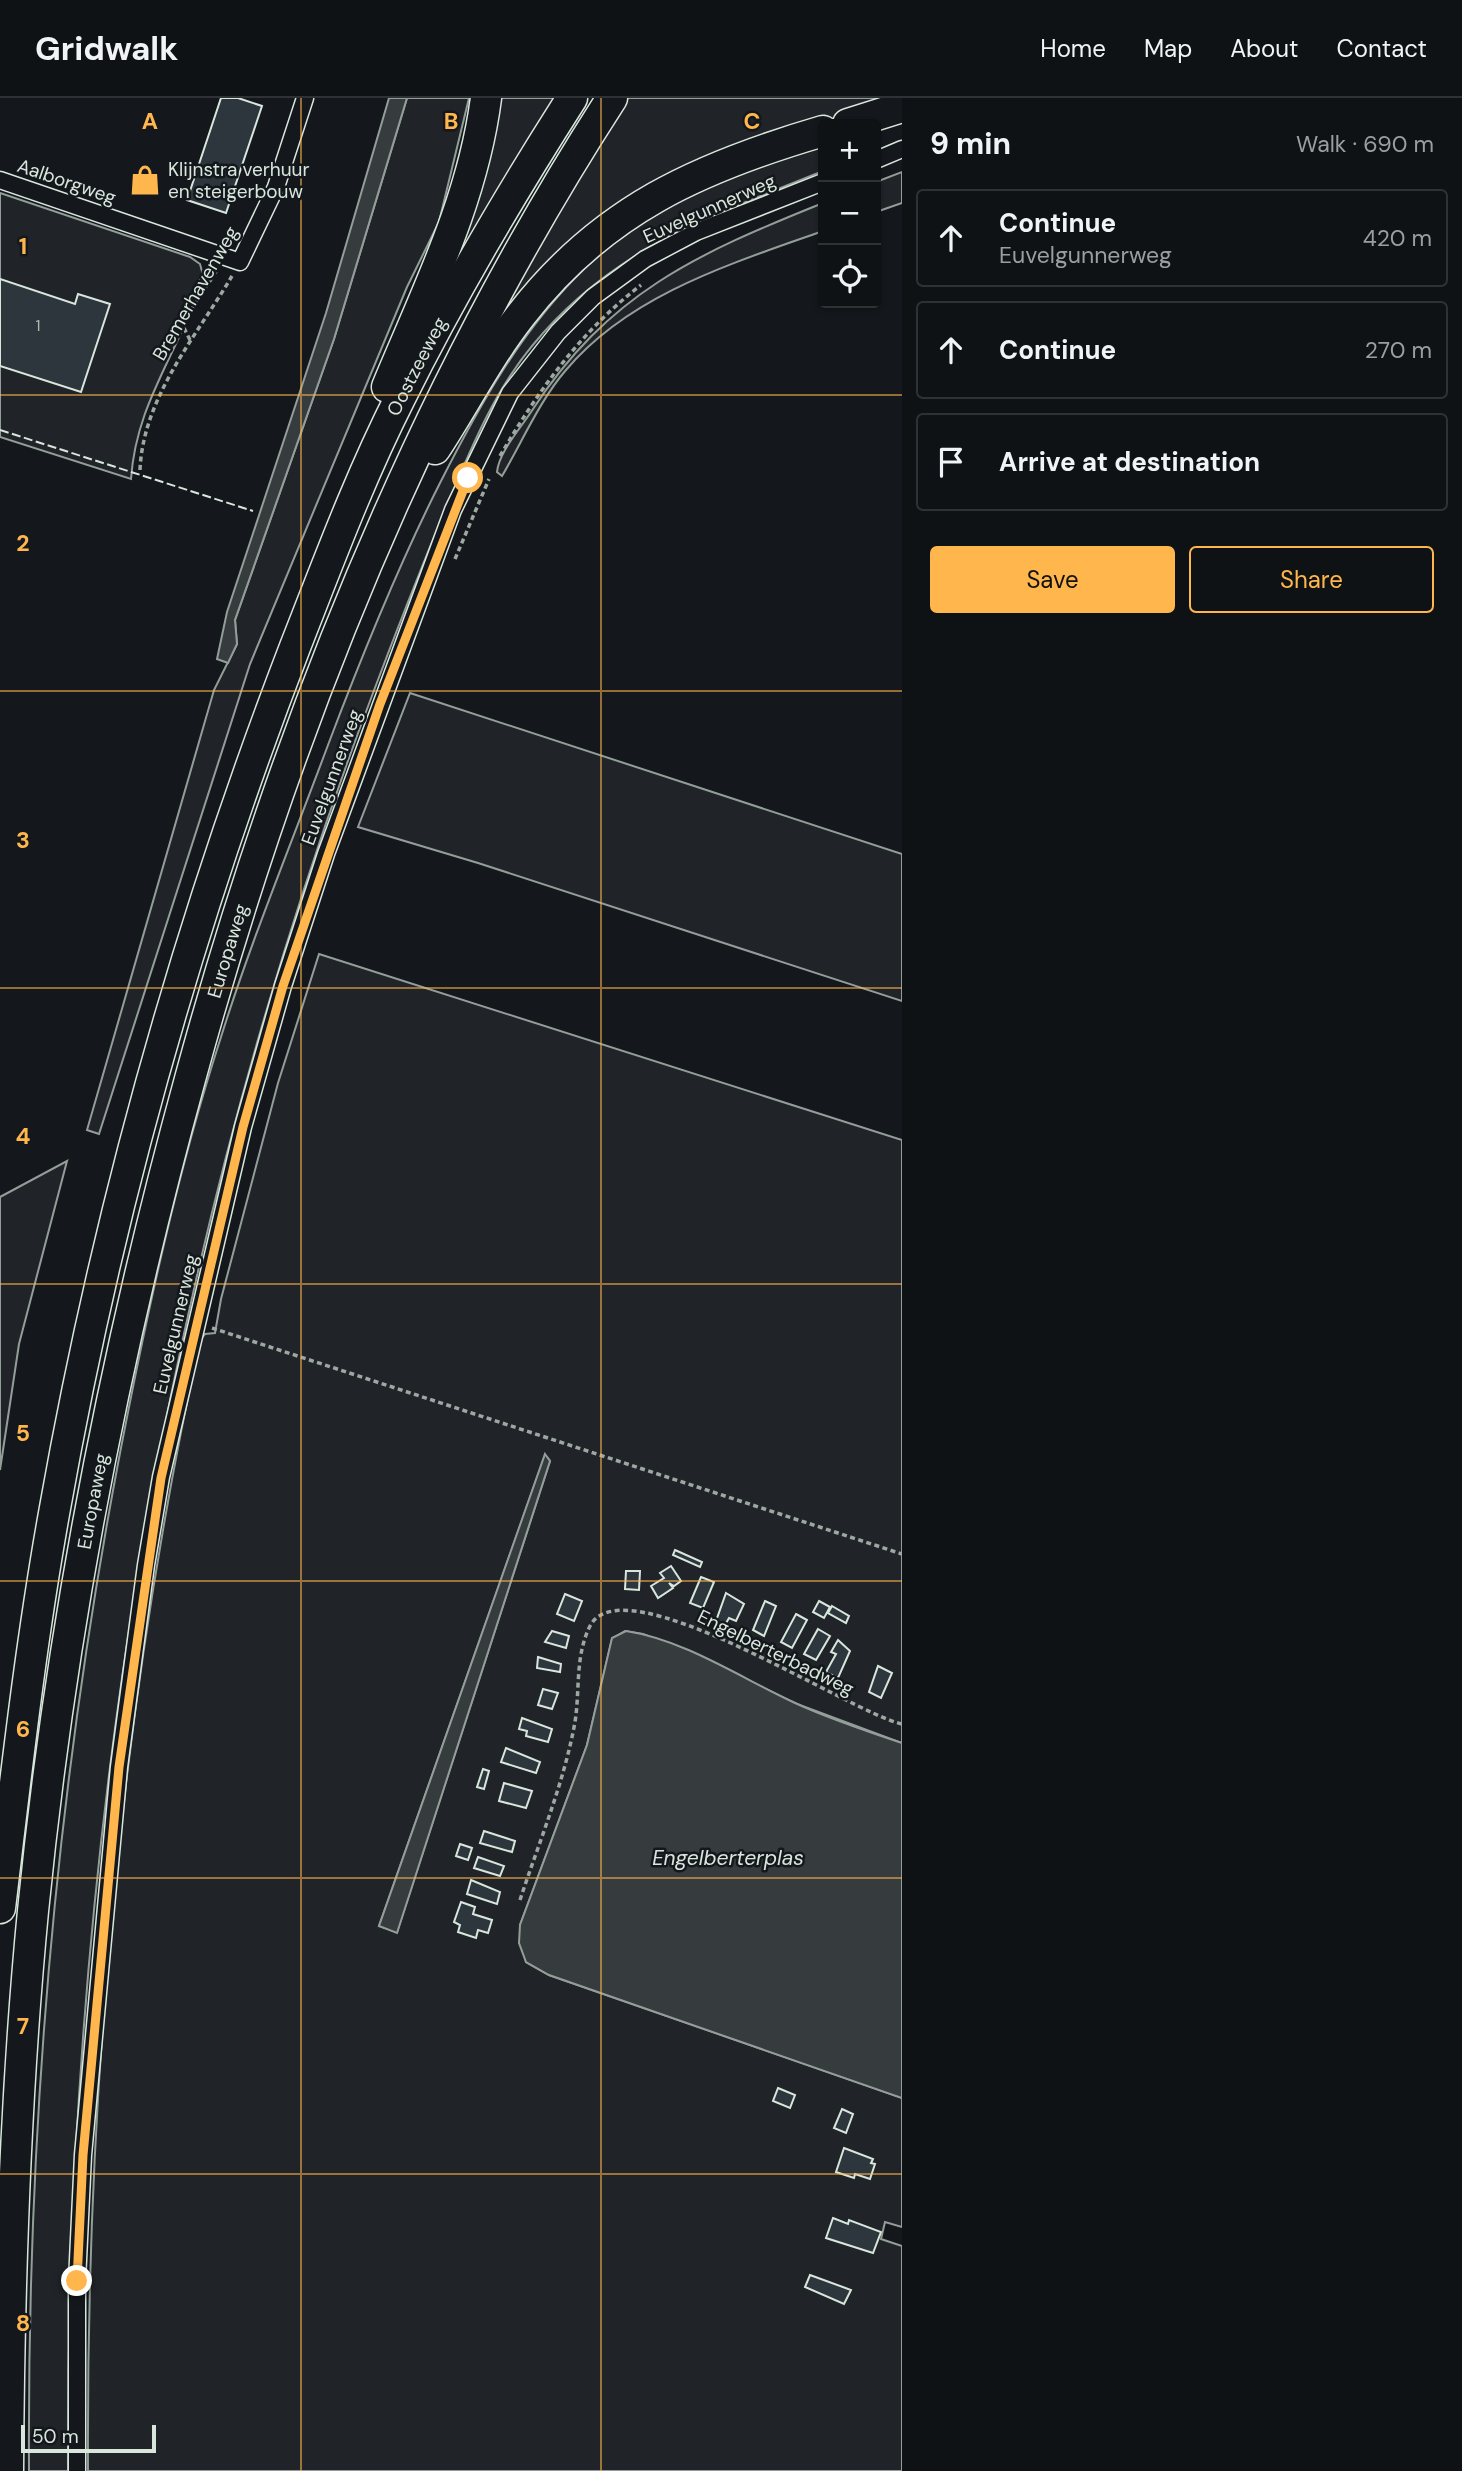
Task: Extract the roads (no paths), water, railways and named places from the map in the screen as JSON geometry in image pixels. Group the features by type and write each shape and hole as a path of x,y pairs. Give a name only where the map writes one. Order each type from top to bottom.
{"highway":[{"path":"294,651 332,528 459,210 480,134 486,98"},
{"name":"Oostzeeweg","path":"294,651 346,515 399,399 478,253 572,98"},
{"name":"Oostzeeweg","path":"364,566 468,346 566,169 612,98"},
{"path":"864,119 902,107"},
{"path":"364,566 506,335 558,273 622,218 687,179 750,153 818,133"},
{"name":"Europaweg","path":"8,2471 11,2246 21,2059 49,1783 85,1534 144,1254 209,1007 279,788 364,566"},
{"name":"Europaweg","path":"0,1908 36,1620 56,1499 94,1310 168,1024 242,789 294,651"}],"street":[{"name":"Bremerhavenweg","path":"233,259 276,187 305,98"},
{"path":"881,158 902,149"},
{"name":"Aalborgweg","path":"0,180 233,259"},
{"name":"Euvelgunnerweg","path":"76,2471 77,2281 83,2155 119,1767 146,1564 161,1478 193,1335 243,1127 283,986 380,704 453,510 510,393 558,332 593,297 645,259 696,232 818,184"}],"water":[{"path":"389,98 407,98 334,339 235,620 237,644 228,663 217,659 227,612 326,313"},
{"path":"545,1454 550,1461 397,1933 379,1926"},
{"name":"Engelberterplas","path":"626,1631 691,1651 808,1709 902,1743 902,2098 549,1975 526,1962 519,1943 520,1925 587,1745 612,1638"}],"place":[{"name":"Klijnstra verhuur en steigerbouw","path":"145,180"}]}
